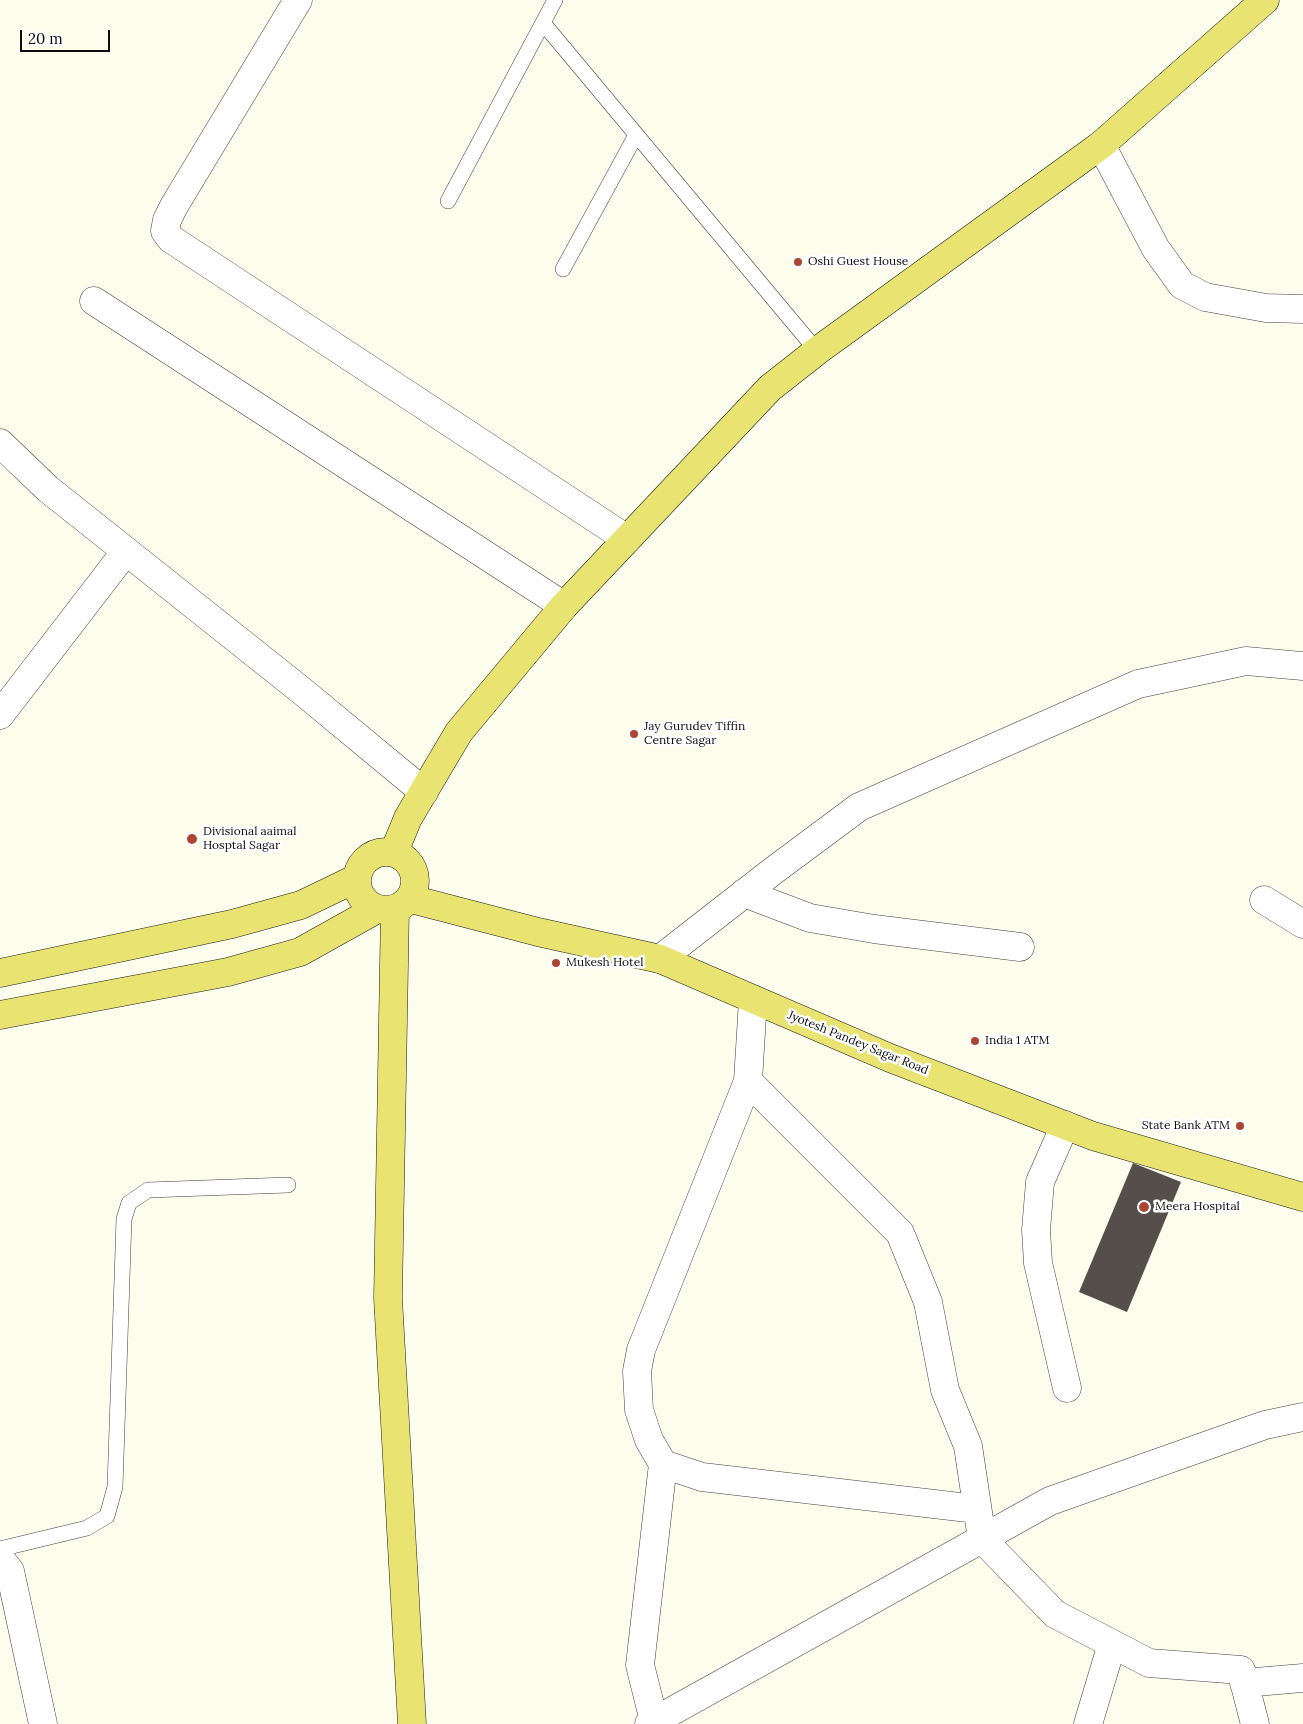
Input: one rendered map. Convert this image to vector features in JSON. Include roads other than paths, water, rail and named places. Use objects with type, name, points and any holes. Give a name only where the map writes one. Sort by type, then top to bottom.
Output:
[{"type":"main road","points":[[394,852],[408,818],[459,732],[564,606],[770,388],[817,351],[1101,146],[1265,0]]},
{"type":"main road","points":[[0,1015],[228,972],[300,952],[394,906],[415,890],[415,872],[411,864],[403,856],[394,852],[384,851],[374,854],[360,868],[357,888],[362,898],[369,905],[394,906]]},
{"type":"main road","points":[[0,973],[232,924],[300,906],[357,878]]},
{"type":"main road","points":[[394,906],[388,1298],[412,1724]]},
{"type":"main road","name":"Jyotesh Pandey Sagar Road","points":[[394,906],[538,932],[660,960],[890,1058],[1093,1136],[1303,1197]]},
{"type":"street","points":[[298,0],[174,206],[167,220],[165,231],[171,240],[627,539]]},
{"type":"street","points":[[1101,146],[1156,249],[1182,285],[1206,297],[1266,308],[1303,309]]},
{"type":"street","points":[[94,301],[564,606]]},
{"type":"street","points":[[0,444],[48,489],[302,691],[424,792]]},
{"type":"street","points":[[0,715],[126,551]]},
{"type":"street","points":[[660,960],[744,893],[859,807],[1138,684],[1246,661],[1298,662]]},
{"type":"street","points":[[744,893],[810,918],[874,929],[1020,947]]},
{"type":"street","points":[[1264,900],[1303,924]]},
{"type":"street","points":[[753,1000],[748,1082],[641,1350],[637,1371],[639,1410],[649,1440],[663,1464],[640,1664],[651,1722],[1050,1501],[1265,1425],[1303,1417]]},
{"type":"street","points":[[748,1082],[900,1233],[928,1302],[945,1390],[968,1446],[982,1539],[1055,1614],[1149,1663],[1241,1670],[1255,1724]]},
{"type":"street","points":[[1065,1125],[1040,1182],[1036,1230],[1038,1263],[1067,1388]]},
{"type":"street","points":[[663,1464],[702,1477],[977,1509]]},
{"type":"street","points":[[0,1558],[10,1571],[43,1724]]},
{"type":"street","points":[[1088,1724],[1112,1644]]},
{"type":"street","points":[[1244,1682],[1303,1678]]},
{"type":"lane","points":[[448,201],[555,0]]},
{"type":"lane","points":[[543,24],[817,351]]},
{"type":"lane","points":[[563,269],[636,135]]},
{"type":"lane","points":[[0,1549],[87,1528],[107,1516],[115,1486],[124,1219],[129,1203],[148,1190],[288,1186]]},
{"type":"place","name":"Oshi Guest House","points":[[798,262]]},
{"type":"place","name":"Jay Gurudev Tiffin Centre Sagar","points":[[634,734]]},
{"type":"place","name":"Divisional aaimal Hosptal Sagar","points":[[192,839]]},
{"type":"place","name":"Mukesh Hotel","points":[[556,963]]},
{"type":"place","name":"India 1 ATM","points":[[975,1041]]},
{"type":"place","name":"State Bank ATM","points":[[1240,1126]]},
{"type":"place","name":"Meera Hospital","points":[[1144,1207]]}]
